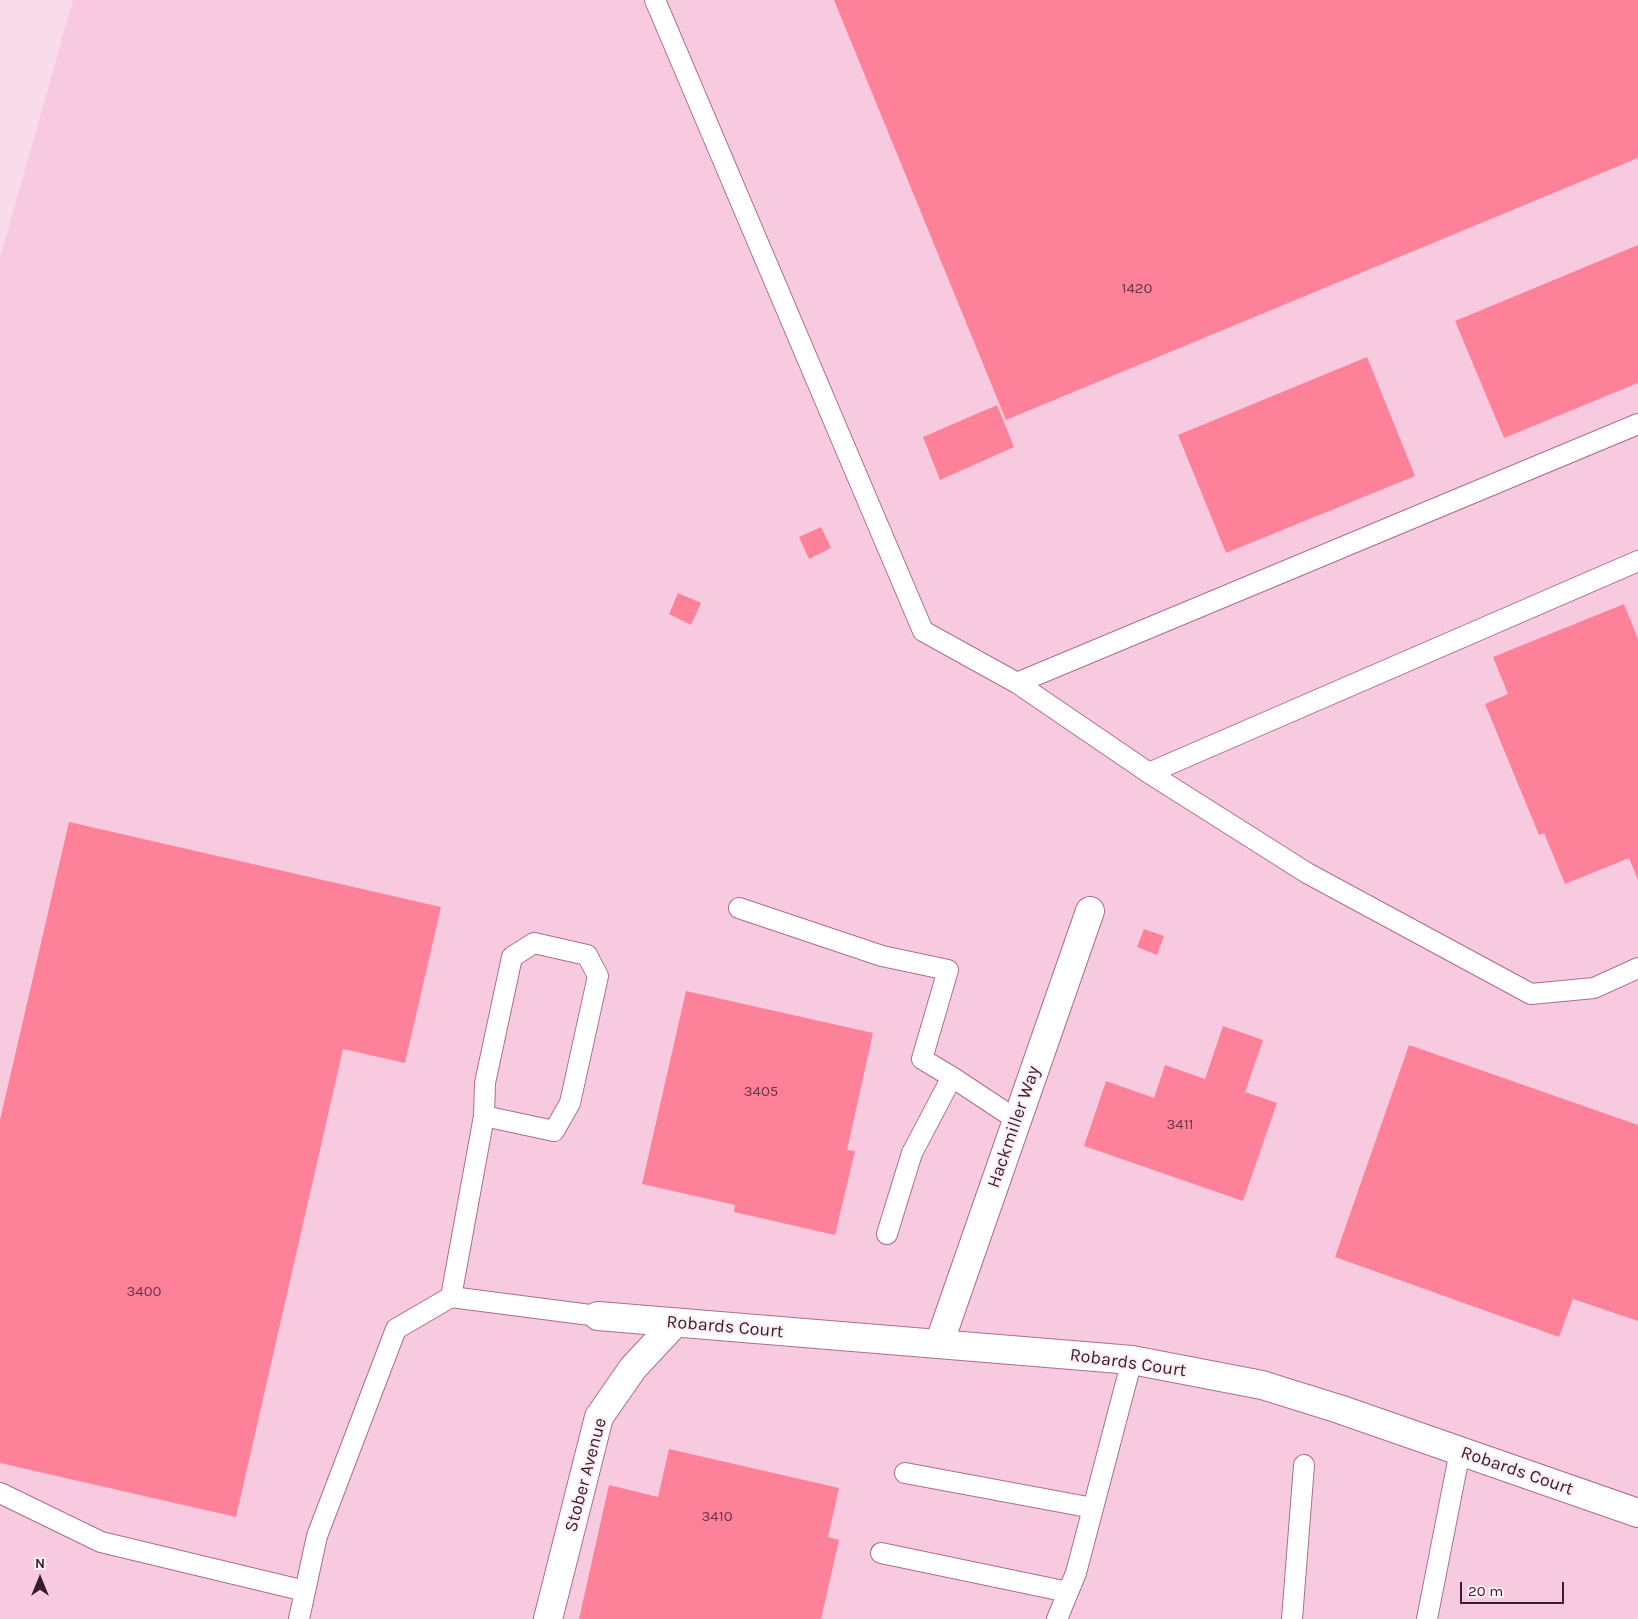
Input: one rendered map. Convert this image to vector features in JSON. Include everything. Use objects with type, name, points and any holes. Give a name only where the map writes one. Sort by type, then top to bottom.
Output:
[{"type":"street","name":"Hackmiller Way","points":[[939,1344],[1090,911]]},
{"type":"street","name":"Robards Court","points":[[598,1316],[1132,1360],[1262,1385],[1460,1451],[1638,1514]]},
{"type":"street","name":"Stober Avenue","points":[[548,1619],[599,1417],[633,1368],[675,1323]]},
{"type":"lane","points":[[654,0],[923,631],[1017,683],[1149,773],[1307,873],[1531,994],[1594,988],[1638,968]]},
{"type":"lane","points":[[1017,683],[1638,424]]},
{"type":"lane","points":[[1149,773],[1638,561]]},
{"type":"lane","points":[[739,908],[882,956],[948,970],[922,1059],[1017,1120]]},
{"type":"lane","points":[[451,1297],[484,1116],[485,1083],[512,957],[534,943],[587,955],[598,976],[570,1103],[554,1131],[484,1116]]},
{"type":"lane","points":[[886,1234],[912,1153],[952,1077]]},
{"type":"lane","points":[[299,1619],[316,1536],[396,1328],[451,1297],[598,1316]]},
{"type":"lane","points":[[1057,1619],[1076,1573],[1132,1360]]},
{"type":"lane","points":[[1427,1619],[1460,1451]]},
{"type":"lane","points":[[1292,1619],[1304,1465]]},
{"type":"lane","points":[[905,1473],[1093,1508]]},
{"type":"lane","points":[[0,1493],[101,1542],[305,1591]]},
{"type":"lane","points":[[882,1553],[1068,1592]]},
{"type":"shaded area","points":[[73,0],[1638,0],[1638,1619],[0,1619],[0,258]]},
{"type":"building","points":[[834,0],[1638,0],[1638,158],[1006,420]]},
{"type":"building","points":[[1638,245],[1638,383],[1504,438],[1455,321]]},
{"type":"building","points":[[1367,357],[1415,476],[1226,553],[1178,435]]},
{"type":"building","points":[[997,405],[1014,447],[940,480],[923,437]]},
{"type":"building","points":[[821,527],[831,548],[809,559],[799,537]]},
{"type":"building","points":[[678,593],[701,603],[691,625],[669,614]]},
{"type":"building","points":[[1624,604],[1638,639],[1638,880],[1629,858],[1565,884],[1544,833],[1539,835],[1485,704],[1508,694],[1493,657]]},
{"type":"building","points":[[69,822],[441,907],[405,1063],[343,1049],[236,1517],[0,1463],[0,1120]]},
{"type":"building","points":[[1144,929],[1164,936],[1157,955],[1137,947]]},
{"type":"building","points":[[686,991],[873,1033],[847,1150],[855,1151],[835,1235],[734,1212],[735,1205],[642,1184]]},
{"type":"building","points":[[1223,1026],[1263,1040],[1245,1092],[1277,1103],[1243,1201],[1084,1146],[1106,1081],[1154,1098],[1165,1065],[1205,1079]]},
{"type":"building","points":[[1409,1045],[1638,1125],[1638,1321],[1573,1299],[1559,1337],[1335,1257]]},
{"type":"building","points":[[669,1449],[839,1488],[828,1537],[839,1540],[821,1619],[579,1619],[609,1485],[658,1497]]}]
